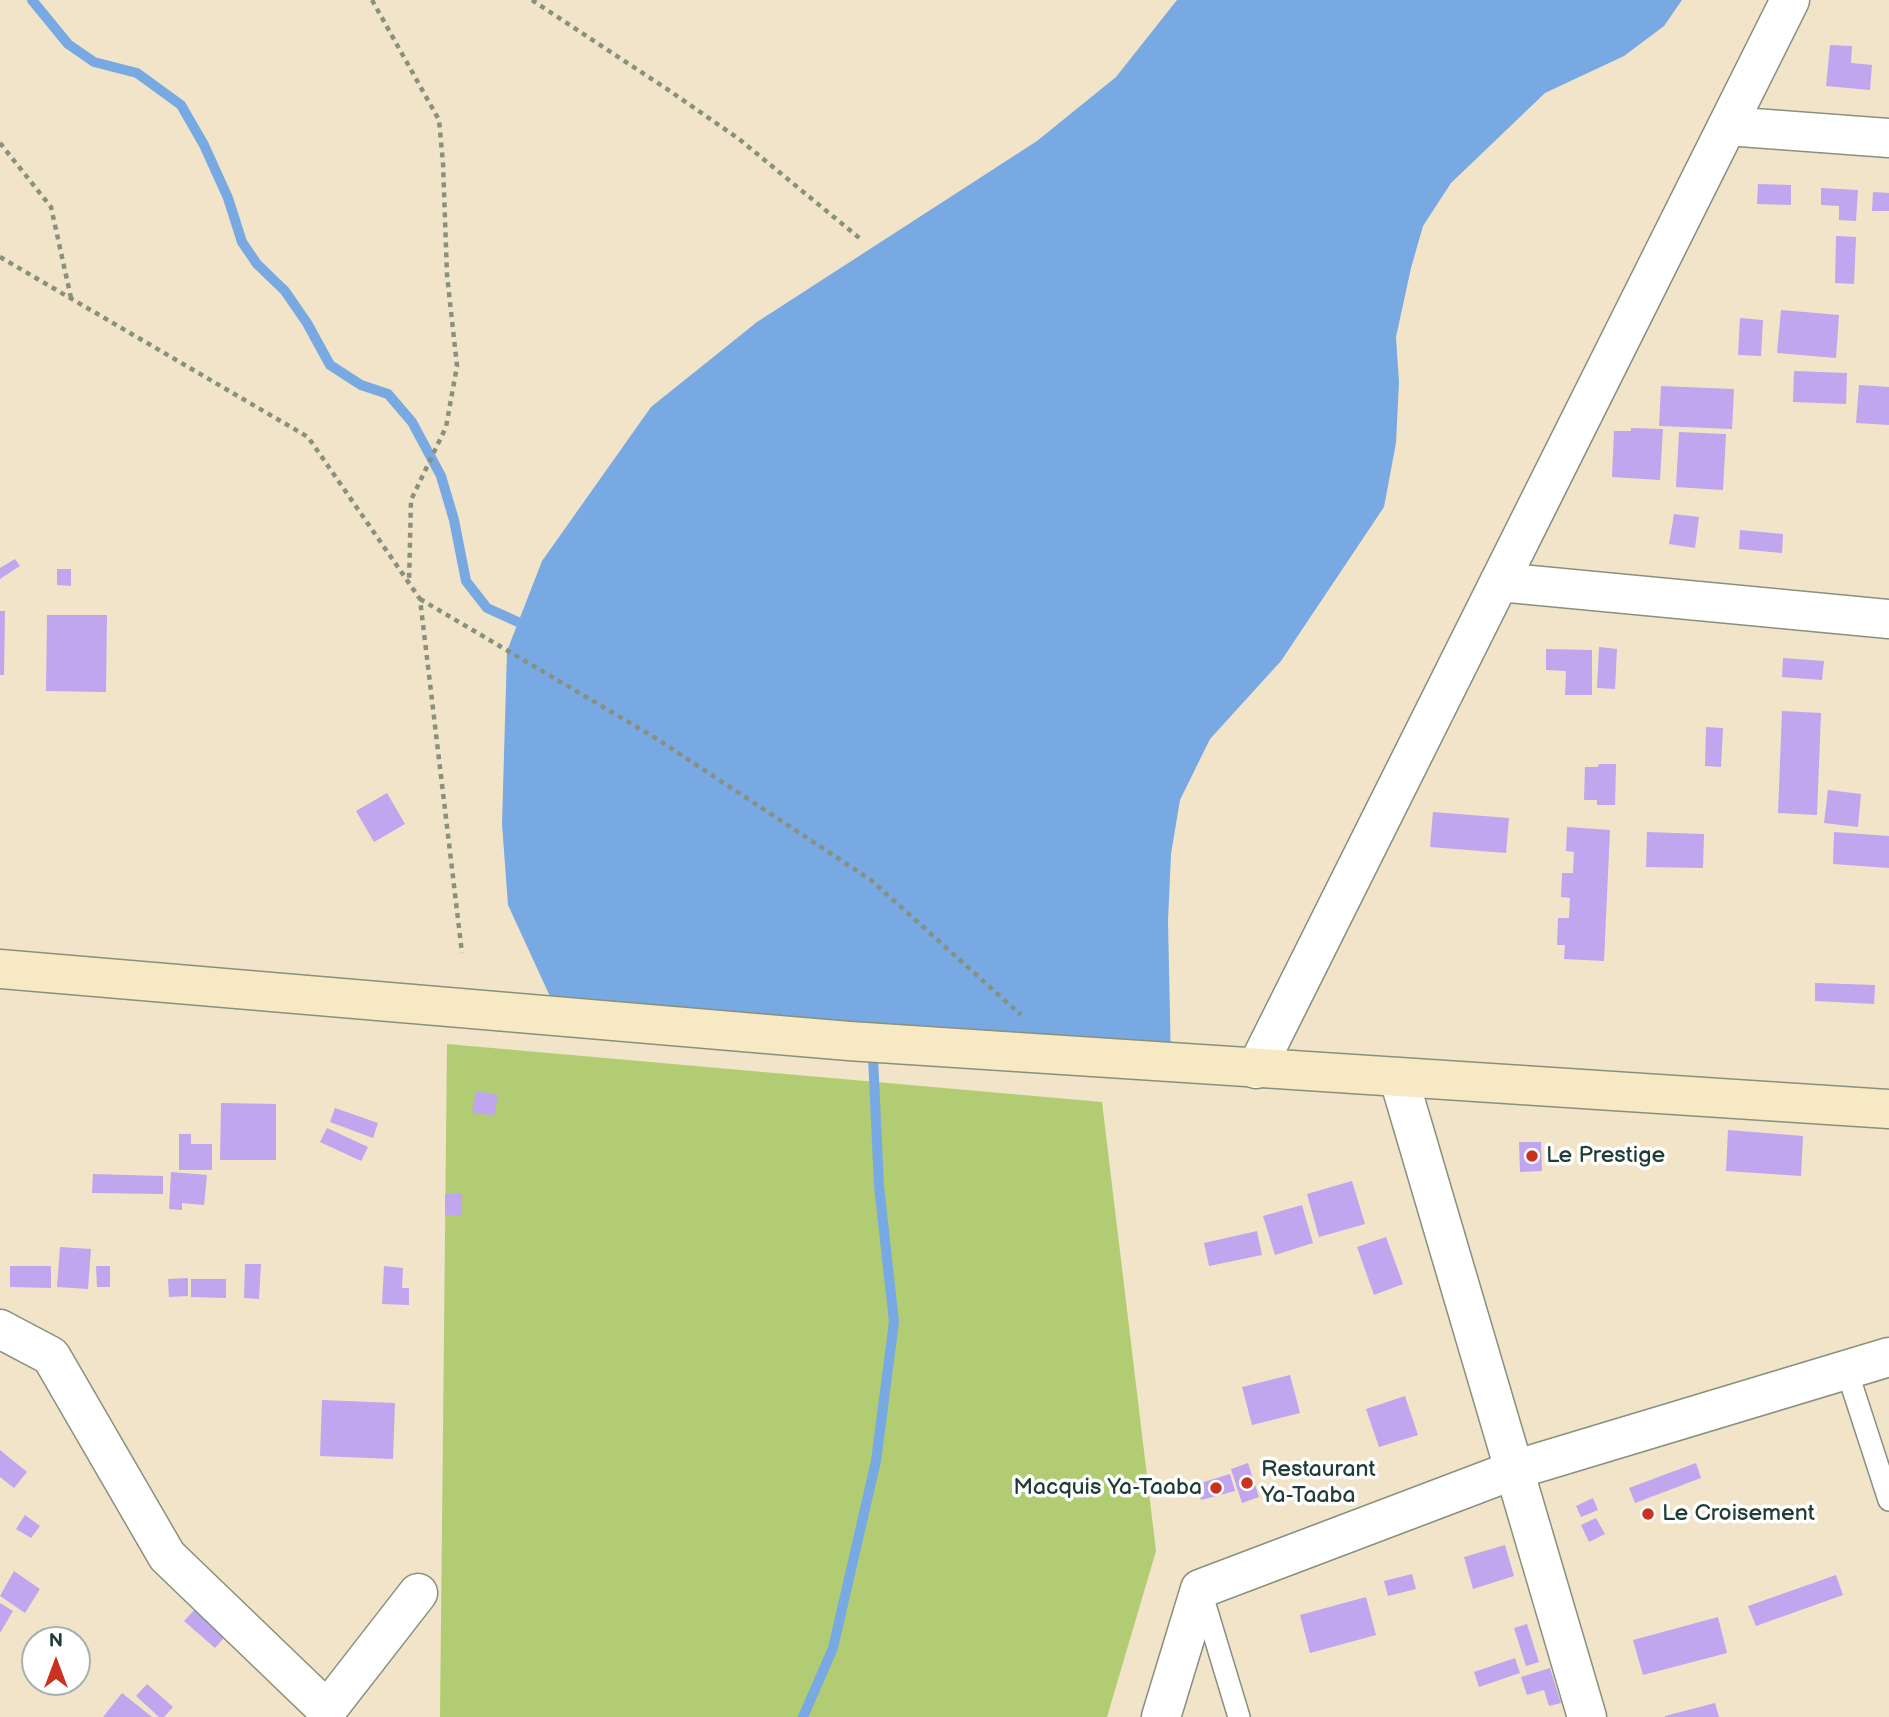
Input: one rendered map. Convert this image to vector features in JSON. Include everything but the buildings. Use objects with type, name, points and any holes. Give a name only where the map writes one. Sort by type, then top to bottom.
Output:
[{"type":"street","points":[[1256,1069],[1790,0]]},
{"type":"street","points":[[1727,126],[1889,138]]},
{"type":"street","points":[[1499,582],[1889,619]]},
{"type":"street","points":[[0,969],[849,1041],[1889,1109]]},
{"type":"street","points":[[1399,1079],[1587,1717]]},
{"type":"street","points":[[0,1329],[51,1356],[167,1556],[327,1710],[418,1593]]},
{"type":"street","points":[[1161,1717],[1200,1589],[1514,1470],[1889,1357]]},
{"type":"lane","points":[[1847,1371],[1889,1500]]},
{"type":"lane","points":[[1200,1589],[1239,1717]]},
{"type":"path","points":[[372,0],[439,120],[447,275],[457,366],[446,427],[411,500],[409,583]]},
{"type":"path","points":[[532,0],[739,139],[863,241]]},
{"type":"path","points":[[0,143],[51,207],[71,299]]},
{"type":"path","points":[[0,257],[308,437],[420,599],[654,737],[871,880],[1024,1019]]},
{"type":"path","points":[[420,599],[462,953]]},
{"type":"green space","points":[[447,1044],[1102,1102],[1156,1551],[1107,1717],[440,1717]]},
{"type":"water","points":[[1177,0],[1682,0],[1664,26],[1624,56],[1545,93],[1451,183],[1423,226],[1396,337],[1399,382],[1396,443],[1384,507],[1281,661],[1210,739],[1180,800],[1171,854],[1168,921],[1171,1064],[559,1016],[508,905],[502,824],[507,651],[542,561],[651,407],[757,322],[1037,141],[1116,77]]},
{"type":"waterway","points":[[32,0],[68,44],[94,62],[137,73],[181,105],[204,145],[228,198],[242,242],[257,264],[285,291],[307,323],[330,365],[361,385],[388,394],[412,422],[441,476],[454,520],[466,581],[487,608],[518,622]]},
{"type":"waterway","points":[[803,1717],[833,1648],[876,1461],[894,1322],[879,1186],[873,1057]]},
{"type":"place","name":"Le Prestige","points":[[1532,1156]]},
{"type":"place","name":"Restaurant Ya-Taaba","points":[[1247,1483]]},
{"type":"place","name":"Macquis Ya-Taaba","points":[[1216,1488]]},
{"type":"place","name":"Le Croisement","points":[[1648,1514]]}]
